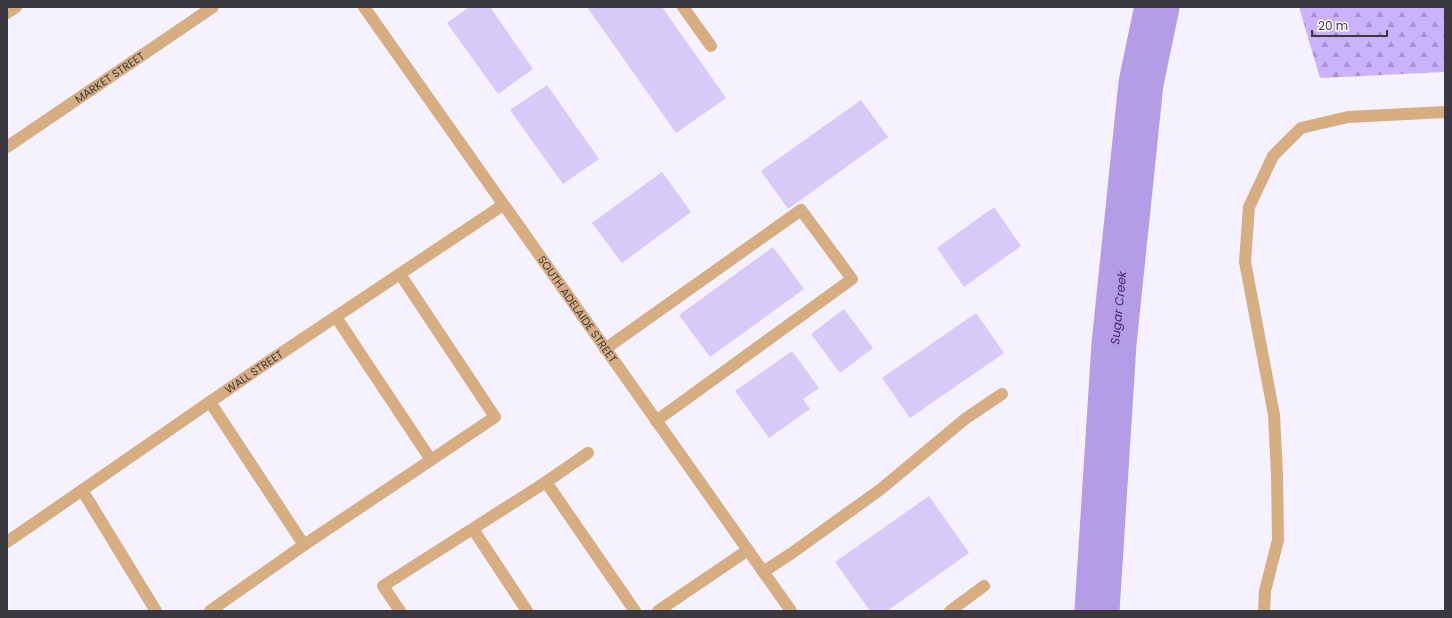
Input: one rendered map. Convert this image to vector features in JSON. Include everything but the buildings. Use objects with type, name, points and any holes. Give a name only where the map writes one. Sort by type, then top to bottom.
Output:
[{"type":"street","points":[[7,13],[16,7]]},
{"type":"street","name":"MARKET STREET","points":[[7,147],[212,7]]},
{"type":"street","name":"SOUTH ADELAIDE STREET","points":[[364,7],[791,611]]},
{"type":"street","points":[[683,7],[711,46]]},
{"type":"street","points":[[1264,611],[1265,591],[1278,540],[1277,475],[1274,415],[1245,262],[1249,207],[1273,156],[1301,128],[1348,117],[1445,112]]},
{"type":"street","name":"WALL STREET","points":[[7,542],[210,402],[503,205]]},
{"type":"street","points":[[605,349],[801,210],[852,279],[656,421]]},
{"type":"street","points":[[210,611],[304,545],[495,417],[400,274]]},
{"type":"street","points":[[336,317],[431,460]]},
{"type":"street","points":[[763,572],[881,489],[965,419],[1002,394]]},
{"type":"street","points":[[210,402],[304,545]]},
{"type":"street","points":[[400,611],[383,586],[546,482],[588,453]]},
{"type":"street","points":[[546,482],[635,611]]},
{"type":"street","points":[[82,490],[156,611]]},
{"type":"street","points":[[473,529],[527,611]]},
{"type":"street","points":[[658,611],[748,550]]},
{"type":"street","points":[[950,611],[984,586]]},
{"type":"green space","points":[[1299,7],[1445,7],[1445,72],[1320,78]]},
{"type":"waterway","name":"Sugar Creek","points":[[1097,611],[1114,344],[1141,83],[1157,7]]}]
